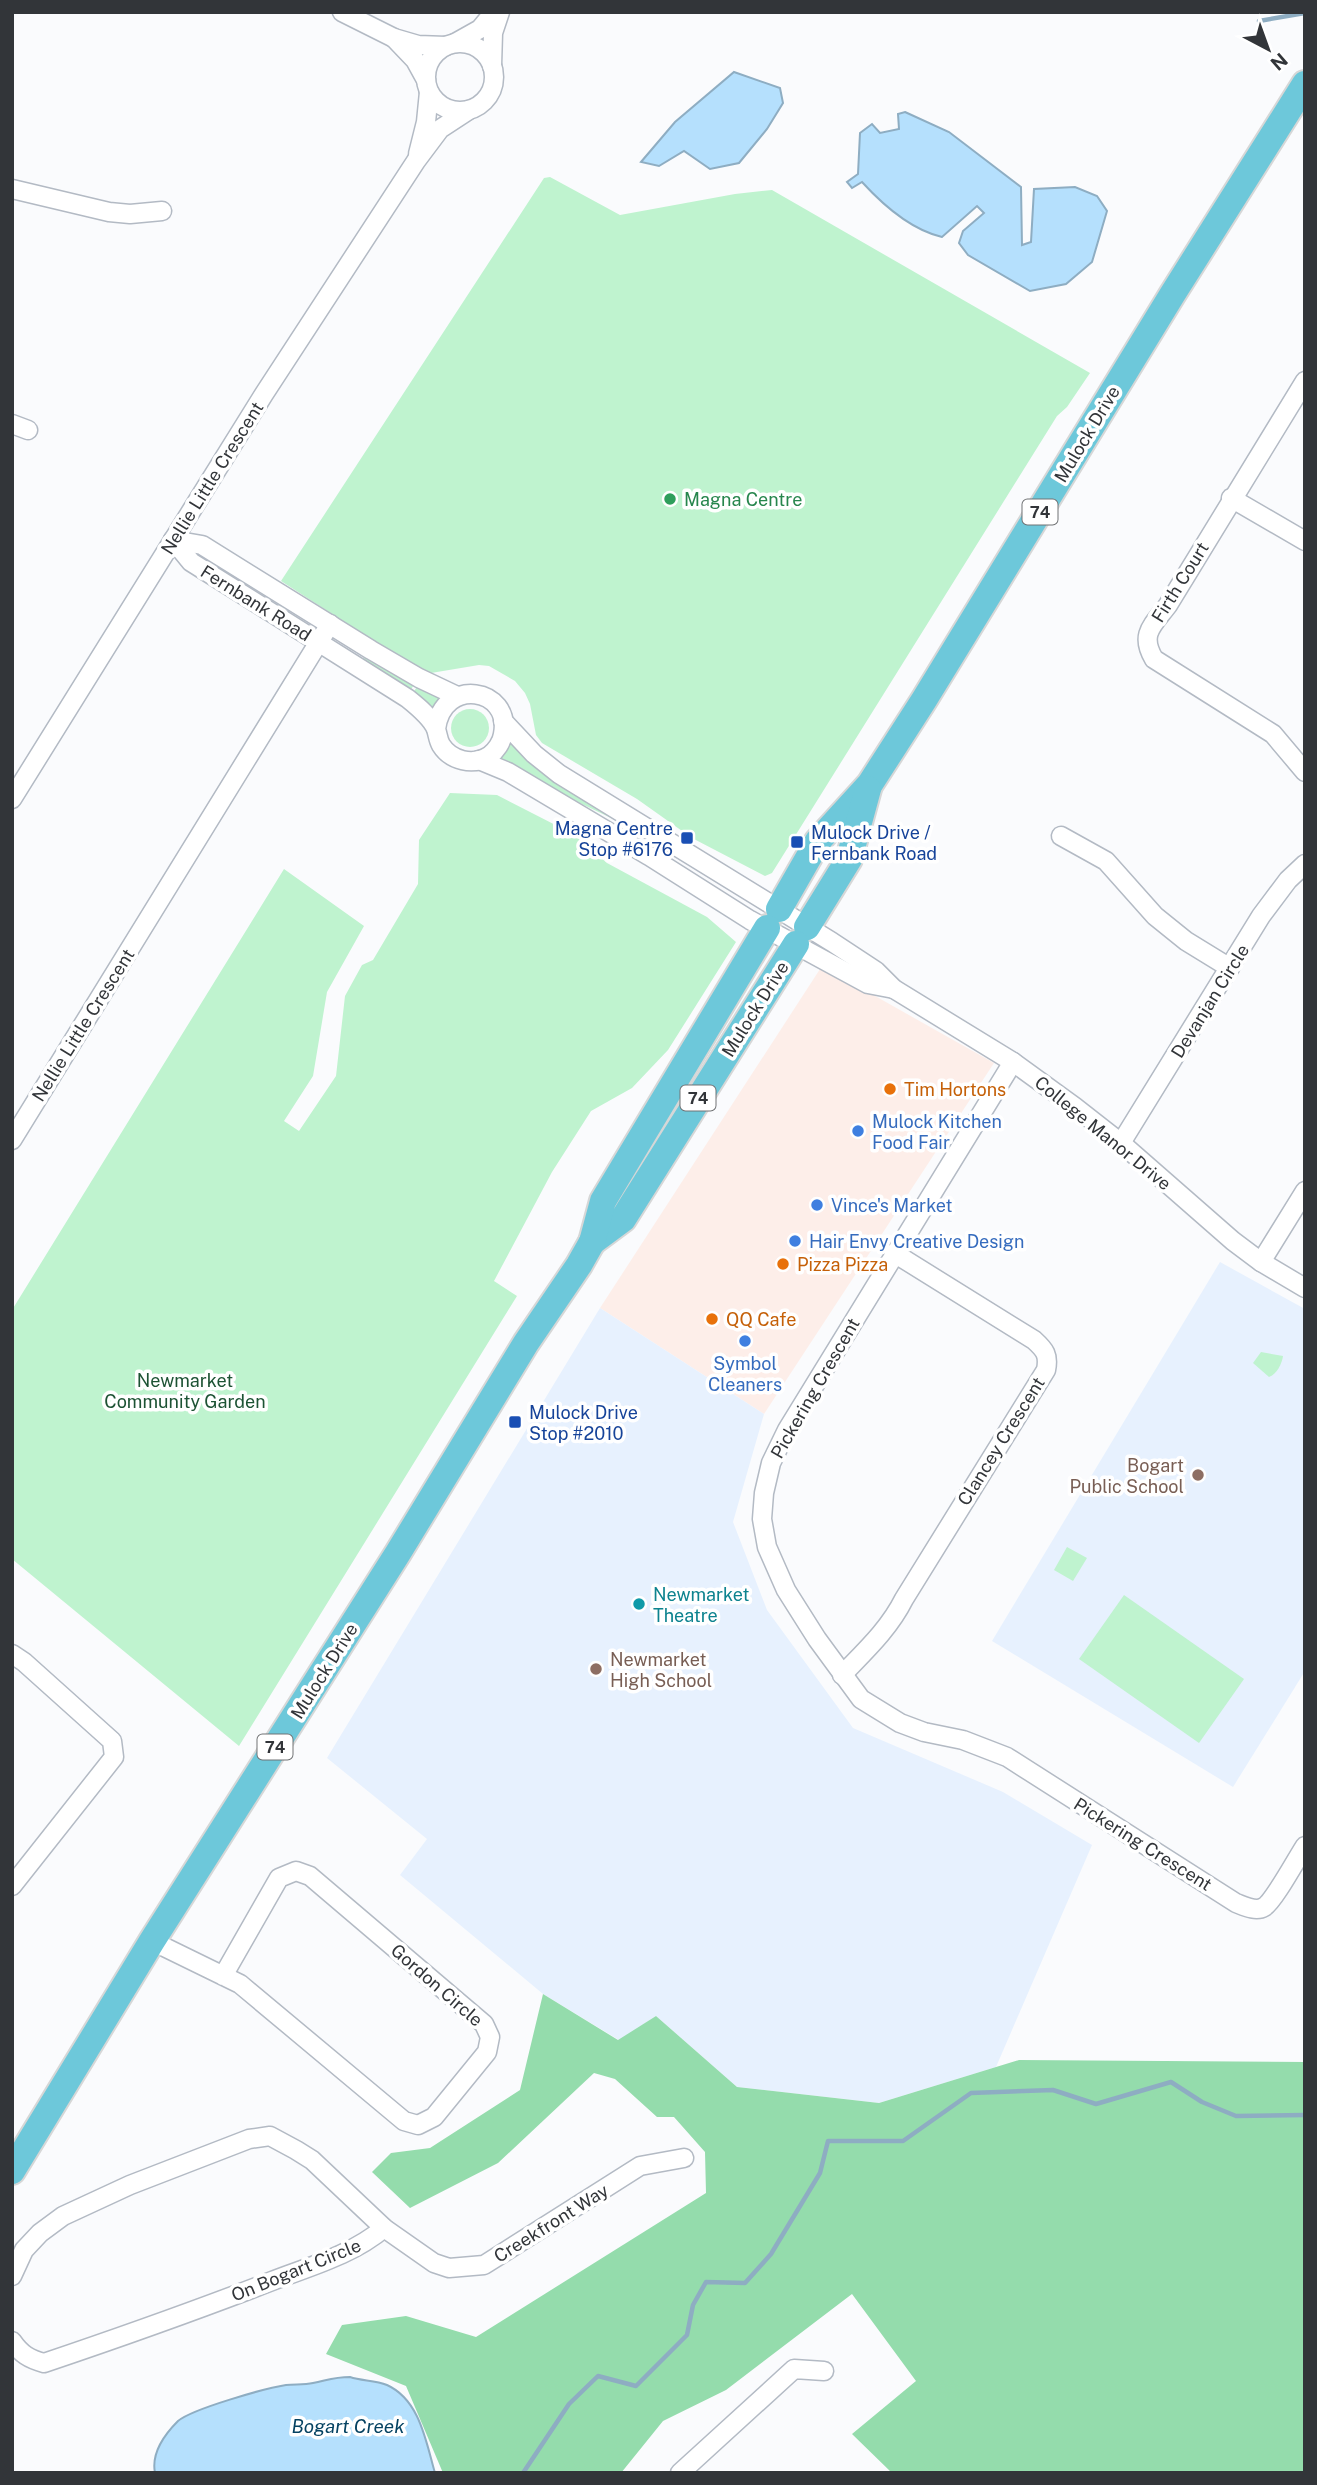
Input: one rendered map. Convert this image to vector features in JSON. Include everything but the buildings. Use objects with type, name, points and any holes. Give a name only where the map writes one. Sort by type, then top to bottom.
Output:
[{"type":"main road","name":"Mulock Drive","points":[[12,2171],[152,1941],[370,1598],[520,1352],[579,1265],[592,1242],[603,1201],[818,841],[870,784],[967,632],[1172,295],[1305,84]]},
{"type":"main road","name":"Mulock Drive","points":[[592,1242],[623,1219],[849,859],[870,784]]},
{"type":"street","points":[[342,12],[394,38],[418,45],[467,44],[478,48],[492,66]]},
{"type":"street","points":[[427,86],[429,61],[436,53],[480,29],[495,12]]},
{"type":"street","points":[[394,38],[415,60],[437,103],[448,109],[469,110],[489,95],[494,78],[493,33],[500,12]]},
{"type":"street","name":"Nellie Little Crescent","points":[[416,161],[426,122],[427,86]]},
{"type":"street","name":"Nellie Little Crescent","points":[[12,799],[264,394],[416,161],[440,129],[469,110]]},
{"type":"street","points":[[12,189],[109,212],[130,214],[162,211]]},
{"type":"street","name":"Firth Court","points":[[1305,381],[1168,605],[1146,636],[1147,647],[1154,659],[1273,734],[1305,772]]},
{"type":"street","points":[[1231,498],[1305,541]]},
{"type":"street","name":"Fernbank Road","points":[[173,540],[202,545],[419,678],[457,696]]},
{"type":"street","name":"Fernbank Road","points":[[173,540],[191,562],[407,698],[419,707],[436,729]]},
{"type":"street","name":"Nellie Little Crescent","points":[[12,1140],[330,624]]},
{"type":"street","points":[[773,918],[559,774],[534,754],[503,721],[498,707],[484,696],[457,696],[441,709],[436,729],[438,739],[448,753],[464,761],[479,760],[508,772],[801,935]]},
{"type":"street","points":[[479,760],[496,749],[501,741],[503,721]]},
{"type":"street","points":[[1061,836],[1105,861],[1155,916],[1186,941],[1230,968]]},
{"type":"street","name":"Devanjan Circle","points":[[1121,1143],[1261,916],[1288,880],[1305,864]]},
{"type":"street","name":"College Manor Drive","points":[[801,935],[868,985],[894,989],[1013,1062],[1121,1143],[1233,1241],[1261,1262],[1305,1288]]},
{"type":"street","name":"Pickering Crescent","points":[[1013,1062],[787,1430],[771,1463],[764,1493],[762,1519],[767,1547],[786,1590],[842,1675],[861,1699],[881,1712],[924,1732],[963,1740],[1007,1757],[1237,1903],[1255,1909],[1264,1907],[1274,1896],[1305,1846]]},
{"type":"street","points":[[1261,1262],[1305,1191]]},
{"type":"street","name":"Clancey Crescent","points":[[842,1675],[895,1617],[1046,1370],[1048,1357],[1034,1340],[894,1253]]},
{"type":"street","points":[[12,1654],[112,1741],[114,1757],[12,1886]]},
{"type":"street","name":"Gordon Circle","points":[[152,1941],[223,1976],[240,1984],[404,2121],[418,2125],[434,2117],[488,2052],[490,2037],[484,2024],[310,1876],[296,1871],[279,1878],[223,1976]]},
{"type":"street","name":"On Bogart Circle","points":[[12,2276],[18,2246],[63,2216],[130,2185],[249,2139],[270,2136],[312,2160],[384,2228],[366,2243],[344,2253],[244,2292],[44,2363],[20,2353],[12,2341]]},
{"type":"street","name":"Creekfront Way","points":[[384,2228],[434,2263],[449,2268],[484,2265],[640,2166],[684,2158]]},
{"type":"street","points":[[680,2473],[794,2369],[824,2371]]},
{"type":"shaded area","points":[[822,966],[994,1063],[764,1414],[600,1308]]},
{"type":"shaded area","name":"Bogart Public School","points":[[1220,1262],[1305,1309],[1305,1671],[1233,1787],[992,1641]]},
{"type":"shaded area","name":"Newmarket High School","points":[[600,1308],[764,1414],[733,1522],[767,1610],[853,1728],[1003,1792],[1092,1845],[996,2067],[879,2103],[737,2087],[656,2016],[619,2040],[543,1994],[400,1875],[427,1839],[327,1758]]},
{"type":"green space","name":"Magna Centre","points":[[550,177],[620,215],[772,190],[1090,373],[1067,407],[1057,416],[772,873],[765,876],[692,838],[637,799],[542,743],[536,735],[530,704],[515,681],[489,666],[479,665],[425,674],[281,581],[544,178]]},
{"type":"green space","points":[[361,659],[386,666],[415,683],[410,691]]},
{"type":"green space","points":[[418,685],[441,697],[431,712],[413,693]]},
{"type":"green space","points":[[470,709],[483,715],[489,728],[483,741],[470,747],[457,741],[451,728],[457,715]]},
{"type":"green space","points":[[509,740],[630,827],[498,761]]},
{"type":"green space","name":"Newmarket Community Garden","points":[[450,793],[497,795],[575,835],[607,863],[707,917],[736,942],[668,1050],[632,1088],[591,1111],[552,1172],[494,1281],[517,1296],[239,1746],[12,1559],[12,1310],[284,869],[364,926],[327,992],[313,1076],[284,1121],[299,1131],[336,1076],[345,996],[362,965],[373,960],[418,884],[419,840]]},
{"type":"green space","points":[[1261,1352],[1283,1356],[1278,1369],[1269,1377],[1253,1363]]},
{"type":"green space","points":[[1067,1547],[1087,1558],[1073,1581],[1054,1570]]},
{"type":"green space","points":[[1124,1595],[1244,1679],[1199,1743],[1079,1659]]},
{"type":"green space","points":[[543,1994],[618,2040],[656,2016],[737,2087],[879,2103],[1019,2060],[1305,2062],[1305,2473],[892,2473],[852,2434],[916,2381],[852,2294],[726,2390],[663,2421],[621,2473],[443,2473],[406,2386],[326,2354],[342,2325],[406,2316],[476,2337],[706,2193],[705,2152],[674,2117],[657,2117],[615,2079],[594,2073],[498,2163],[410,2208],[372,2172],[391,2153],[430,2148],[520,2090]]},
{"type":"water","points":[[734,72],[780,88],[783,103],[767,129],[739,163],[710,169],[684,151],[659,166],[641,162],[675,122]]},
{"type":"water","points":[[905,112],[949,132],[1021,187],[1022,245],[1031,242],[1034,189],[1075,187],[1097,196],[1107,211],[1092,262],[1066,284],[1030,291],[968,255],[959,243],[963,231],[984,213],[977,206],[942,237],[920,229],[899,216],[862,182],[852,188],[847,182],[858,174],[860,133],[872,124],[880,133],[899,129],[898,114]]},
{"type":"water","name":"Bogart Creek","points":[[350,2377],[387,2385],[407,2401],[425,2435],[435,2473],[155,2473],[155,2458],[160,2445],[173,2426],[186,2416],[276,2387]]},
{"type":"waterway","points":[[1259,21],[1305,13]]},
{"type":"waterway","name":"Bogart Creek","points":[[523,2473],[569,2404],[598,2376],[636,2386],[687,2335],[693,2305],[706,2282],[745,2283],[771,2254],[820,2173],[828,2141],[903,2141],[971,2093],[1053,2090],[1096,2104],[1171,2082],[1202,2102],[1236,2116],[1305,2115]]},
{"type":"place","name":"Magna Centre","points":[[670,499]]},
{"type":"place","name":"Magna Centre Stop #6176","points":[[687,838]]},
{"type":"place","name":"Mulock Drive / Fernbank Road","points":[[797,842]]},
{"type":"place","name":"Tim Hortons","points":[[890,1089]]},
{"type":"place","name":"Mulock Kitchen Food Fair","points":[[858,1131]]},
{"type":"place","name":"Vince's Market","points":[[817,1205]]},
{"type":"place","name":"Hair Envy Creative Design","points":[[795,1241]]},
{"type":"place","name":"Pizza Pizza","points":[[783,1264]]},
{"type":"place","name":"QQ Cafe","points":[[712,1319]]},
{"type":"place","name":"Symbol Cleaners","points":[[745,1341]]},
{"type":"place","name":"Mulock Drive Stop #2010","points":[[515,1422]]},
{"type":"place","name":"Bogart Public School","points":[[1198,1475]]},
{"type":"place","name":"Newmarket Theatre","points":[[639,1604]]},
{"type":"place","name":"Newmarket High School","points":[[596,1669]]}]
